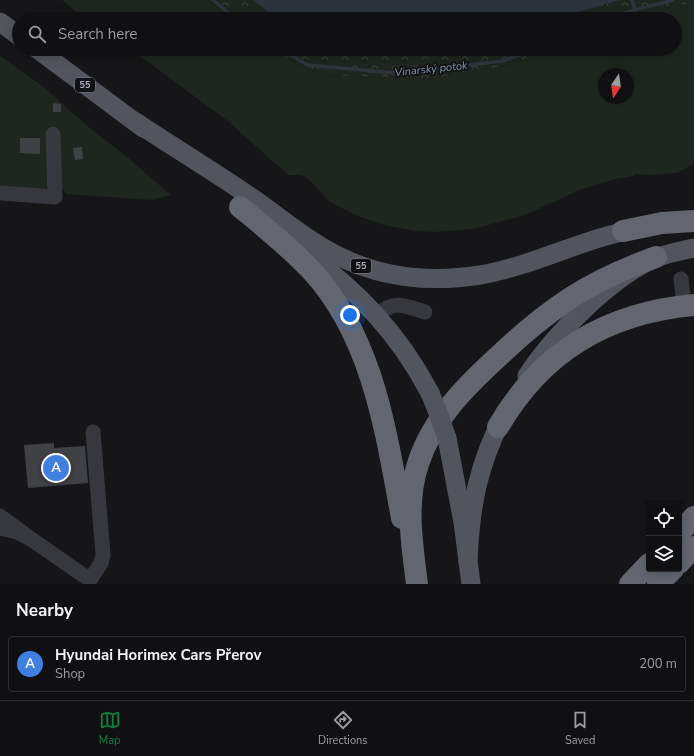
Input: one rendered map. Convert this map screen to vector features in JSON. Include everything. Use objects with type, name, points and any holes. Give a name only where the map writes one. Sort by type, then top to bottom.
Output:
[{"type":"highway","points":[[240,207],[279,239],[311,270],[334,300],[358,342],[383,418],[417,584]]},
{"type":"highway","points":[[623,231],[662,223],[694,221]]},
{"type":"highway","points":[[417,584],[411,528],[413,488],[417,464],[423,449],[439,420],[488,366],[553,310],[602,280],[656,257]]},
{"type":"highway","points":[[498,427],[513,403],[538,373],[573,345],[590,335],[625,319],[655,310],[689,305]]},
{"type":"highway","points":[[682,530],[694,517]]},
{"type":"highway","points":[[682,560],[694,547]]},
{"type":"highway","points":[[630,584],[646,567]]},
{"type":"highway","points":[[658,584],[670,572]]},
{"type":"main road","points":[[0,22],[12,31]]},
{"type":"main road","name":"55","points":[[46,56],[134,121],[240,207],[331,272],[363,300],[377,315],[408,355],[430,393],[440,415],[447,438],[458,494],[471,584]]},
{"type":"main road","name":"55","points":[[134,121],[249,196],[319,246],[358,265],[392,275],[434,279],[482,274],[513,267],[623,231],[654,228],[694,230]]},
{"type":"main road","name":"55","points":[[468,563],[471,520],[475,492],[486,455],[498,427],[530,372],[562,332],[621,278],[656,257],[694,248]]},
{"type":"lane","points":[[0,193],[55,197],[53,134]]},
{"type":"lane","points":[[681,279],[689,305]]},
{"type":"lane","points":[[377,315],[384,308],[394,304],[425,312]]},
{"type":"lane","points":[[0,516],[31,540],[90,580],[101,564],[103,555],[93,432]]},
{"type":"lane","points":[[0,528],[17,532],[31,540]]},
{"type":"green space","points":[[62,0],[207,0],[223,12],[77,12]]},
{"type":"green space","points":[[207,0],[253,0],[268,12],[223,12]]},
{"type":"green space","points":[[620,0],[694,0],[694,2],[653,12],[579,12]]},
{"type":"green space","points":[[694,2],[694,164],[677,173],[651,175],[634,174],[634,176],[615,179],[582,189],[525,215],[477,228],[434,232],[415,231],[384,225],[355,215],[330,202],[307,178],[301,175],[288,175],[229,122],[139,56],[282,56],[321,75],[431,79],[512,65],[529,56],[682,56],[682,12],[653,12]]},
{"type":"green space","points":[[0,56],[45,88],[85,124],[171,195],[152,200],[66,194],[62,188],[48,187],[39,192],[0,189]]},
{"type":"green space","points":[[282,56],[529,56],[512,65],[431,79],[321,75]]},
{"type":"shaded area","points":[[253,0],[620,0],[579,12],[268,12]]},
{"type":"building","points":[[53,103],[61,104],[61,112],[53,112]]},
{"type":"building","points":[[20,138],[40,138],[40,154],[20,153]]},
{"type":"building","points":[[82,147],[83,159],[75,160],[73,148]]},
{"type":"building","points":[[54,443],[54,448],[85,446],[88,483],[28,488],[24,445]]},
{"type":"waterway","name":"Vinarský potok","points":[[213,0],[228,12]]},
{"type":"waterway","name":"Vinarský potok","points":[[628,12],[635,10],[632,0]]},
{"type":"waterway","points":[[635,10],[673,0]]},
{"type":"waterway","name":"Vinarský potok","points":[[292,56],[308,65],[394,73],[503,61],[517,56]]},
{"type":"place","name":"Hyundai Horimex Cars Přerov","points":[[56,468]]}]
